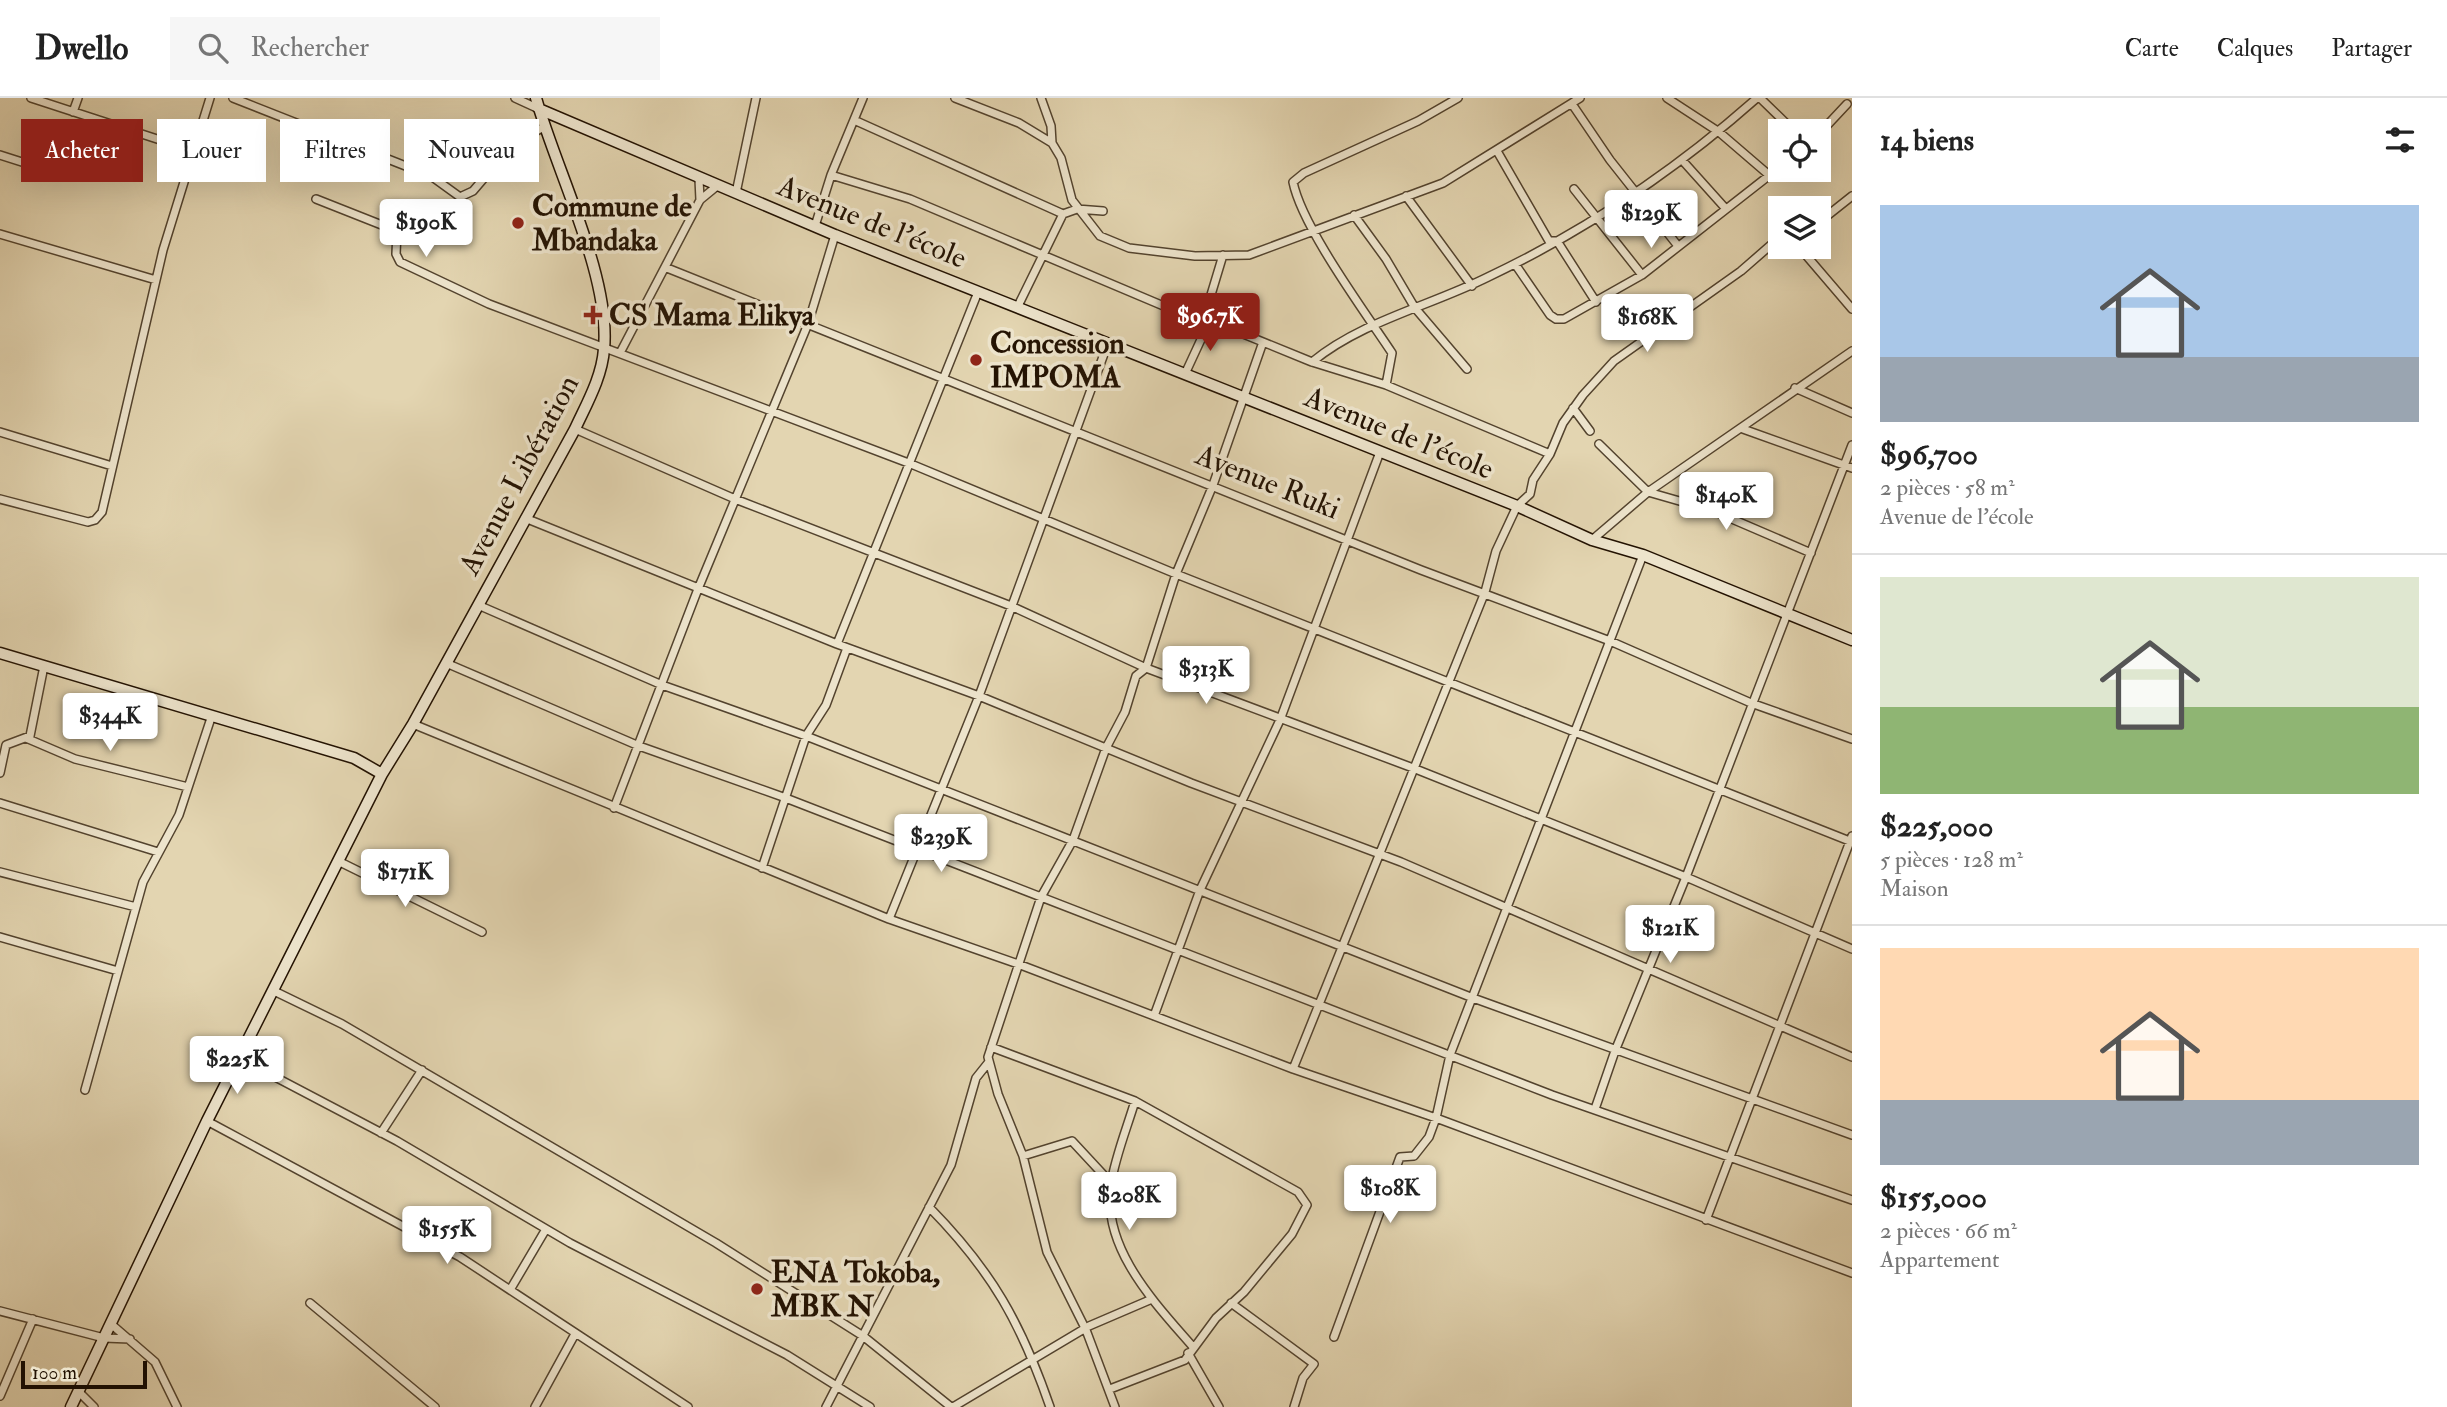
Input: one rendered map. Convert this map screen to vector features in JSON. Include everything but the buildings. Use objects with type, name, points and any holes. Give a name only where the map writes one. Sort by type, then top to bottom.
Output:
[{"type":"street","points":[[31,98],[157,139]]},
{"type":"street","points":[[73,112],[78,98]]},
{"type":"street","points":[[204,119],[210,98]]},
{"type":"street","points":[[233,98],[431,176],[460,197],[473,191],[514,143],[544,127]]},
{"type":"street","name":"Avenue Libération","points":[[71,1407],[207,1121],[340,862],[382,774],[413,724],[575,429],[595,385],[605,347],[601,307],[582,230],[536,98]]},
{"type":"street","points":[[736,193],[756,98]]},
{"type":"street","points":[[815,226],[831,175],[863,98]]},
{"type":"street","points":[[955,98],[1028,127],[1052,143],[1061,158],[1069,191],[1077,209],[1092,229],[1110,243],[1195,256],[1249,255],[1313,229],[1443,183],[1580,98]]},
{"type":"street","points":[[1041,98],[1051,126],[1052,143]]},
{"type":"street","points":[[1386,385],[1392,352],[1313,229],[1296,195],[1293,182],[1298,177],[1418,121],[1458,98]]},
{"type":"street","points":[[1667,98],[1719,132],[1768,174]]},
{"type":"street","points":[[1312,362],[1335,344],[1472,286],[1557,242],[1682,160],[1758,98],[1781,119]]},
{"type":"street","points":[[518,99],[539,109]]},
{"type":"street","points":[[1572,104],[1678,246]]},
{"type":"street","points":[[1831,121],[1847,104]]},
{"type":"street","name":"Avenue de l'école","points":[[539,109],[835,235],[1517,506],[1592,540],[1643,555],[1852,640]]},
{"type":"street","points":[[854,120],[1063,214],[1077,209],[1103,211]]},
{"type":"street","points":[[1497,151],[1549,242],[1557,242]]},
{"type":"street","points":[[0,155],[21,162]]},
{"type":"street","points":[[1682,160],[1726,209]]},
{"type":"street","points":[[831,175],[911,199],[1042,257],[1192,318],[1207,319],[1312,362],[1386,385],[1550,454]]},
{"type":"street","points":[[1515,264],[1550,316],[1556,319],[1564,318],[1642,275],[1768,176]]},
{"type":"street","points":[[699,179],[700,200]]},
{"type":"street","points":[[0,499],[88,522],[95,520],[102,512],[156,280],[185,182]]},
{"type":"street","points":[[620,353],[667,268],[700,200],[717,186]]},
{"type":"street","points":[[1574,190],[1642,275]]},
{"type":"street","points":[[1406,196],[1472,286]]},
{"type":"street","points":[[1831,213],[1852,196]]},
{"type":"street","points":[[316,199],[397,231],[396,254],[400,262],[489,304],[773,414],[911,464],[1313,629],[1851,840],[1817,935],[1728,1156],[1706,1220]]},
{"type":"street","points":[[1018,306],[1063,214]]},
{"type":"street","points":[[1353,215],[1386,259],[1415,309],[1466,369]]},
{"type":"street","points":[[0,234],[156,280]]},
{"type":"street","points":[[614,808],[698,589],[773,414],[808,324],[835,235]]},
{"type":"street","points":[[1557,242],[1596,302]]},
{"type":"street","points":[[1293,1069],[1340,945],[1485,592],[1496,551],[1517,506],[1530,494],[1532,480],[1550,454],[1573,408],[1615,361],[1741,271],[1768,247]]},
{"type":"street","points":[[1185,374],[1207,319],[1223,256]]},
{"type":"street","points":[[1808,259],[1852,309]]},
{"type":"street","name":"Avenue Ruki","points":[[667,268],[1610,641],[1751,703],[1852,739]]},
{"type":"street","points":[[837,644],[978,292]]},
{"type":"street","points":[[826,1407],[957,1150],[976,1078],[988,1063],[1041,897],[1073,840],[1106,748],[1125,712],[1136,676],[1146,668],[1176,574],[1213,485],[1242,397],[1264,342]]},
{"type":"street","points":[[889,919],[943,791],[1108,344]]},
{"type":"street","points":[[1592,540],[1648,492],[1743,429],[1795,388],[1852,351]]},
{"type":"street","points":[[1795,388],[1852,413]]},
{"type":"street","points":[[1573,408],[1590,431]]},
{"type":"street","points":[[575,429],[735,499],[1012,607],[1146,668],[1413,768],[1686,877],[1852,949]]},
{"type":"street","points":[[1743,429],[1849,466]]},
{"type":"street","points":[[0,432],[112,466]]},
{"type":"street","points":[[1599,444],[1648,492],[1711,510],[1811,553]]},
{"type":"street","points":[[1595,1109],[1615,1051],[1686,877],[1751,703],[1849,466],[1852,445]]},
{"type":"street","points":[[1154,1016],[1200,890],[1243,804],[1280,720],[1380,452]]},
{"type":"street","points":[[525,518],[847,648],[979,696],[1243,804],[1378,854],[1852,1057]]},
{"type":"street","points":[[1334,1337],[1400,1157],[1414,1156],[1429,1137],[1450,1055],[1578,731],[1643,555]]},
{"type":"street","points":[[478,605],[662,685],[806,736],[1473,998],[1852,1135]]},
{"type":"street","points":[[762,868],[783,797],[806,736],[825,705],[847,648]]},
{"type":"street","points":[[0,653],[211,718],[354,758],[382,774]]},
{"type":"street","points":[[446,663],[639,746],[783,797],[1450,1055],[1852,1200]]},
{"type":"street","points":[[26,738],[31,730],[44,666]]},
{"type":"street","points":[[85,1090],[143,882],[179,815],[211,718]]},
{"type":"street","points":[[413,724],[889,919],[1018,964],[1293,1069],[1436,1118],[1852,1273]]},
{"type":"street","points":[[0,739],[9,742],[26,738],[75,759],[188,786]]},
{"type":"street","points":[[0,773],[9,742]]},
{"type":"street","points":[[0,803],[158,852]]},
{"type":"street","points":[[340,862],[482,932]]},
{"type":"street","points":[[0,872],[136,907]]},
{"type":"street","points":[[0,937],[118,971]]},
{"type":"street","points":[[274,991],[341,1024],[716,1242],[863,1336],[952,1407],[1086,1330],[1152,1298]]},
{"type":"street","points":[[991,1047],[1135,1101],[1303,1196],[1307,1205],[1292,1234],[1185,1360],[1110,1389]]},
{"type":"street","points":[[239,1058],[381,1133],[546,1228],[837,1385],[870,1407]]},
{"type":"street","points":[[988,1063],[1023,1156],[1047,1252],[1086,1330],[1115,1407]]},
{"type":"street","points":[[381,1133],[422,1070]]},
{"type":"street","points":[[1135,1101],[1111,1183],[1111,1209],[1116,1238],[1152,1298],[1191,1350],[1219,1407]]},
{"type":"street","points":[[207,1121],[403,1225],[510,1290],[688,1407]]},
{"type":"street","points":[[1023,1156],[1072,1142],[1111,1183]]},
{"type":"street","points":[[929,1207],[964,1243],[997,1288],[1018,1324],[1050,1407]]},
{"type":"street","points":[[510,1290],[546,1228]]},
{"type":"street","points":[[310,1303],[435,1407]]},
{"type":"street","points":[[1231,1303],[1314,1364],[1303,1378],[1294,1407]]},
{"type":"street","points":[[0,1311],[104,1338],[130,1339]]},
{"type":"street","points":[[0,1396],[33,1319]]},
{"type":"street","points":[[111,1324],[155,1362],[177,1407]]},
{"type":"street","points":[[535,1407],[575,1334]]},
{"type":"street","points":[[78,1391],[94,1407]]},
{"type":"place","name":"Commune de Mbandaka","points":[[518,223]]},
{"type":"place","name":"CS Mama Elikya","points":[[593,315]]},
{"type":"place","name":"Concession IMPOMA","points":[[976,360]]},
{"type":"place","name":"ENA Tokoba, MBK N","points":[[757,1289]]}]
